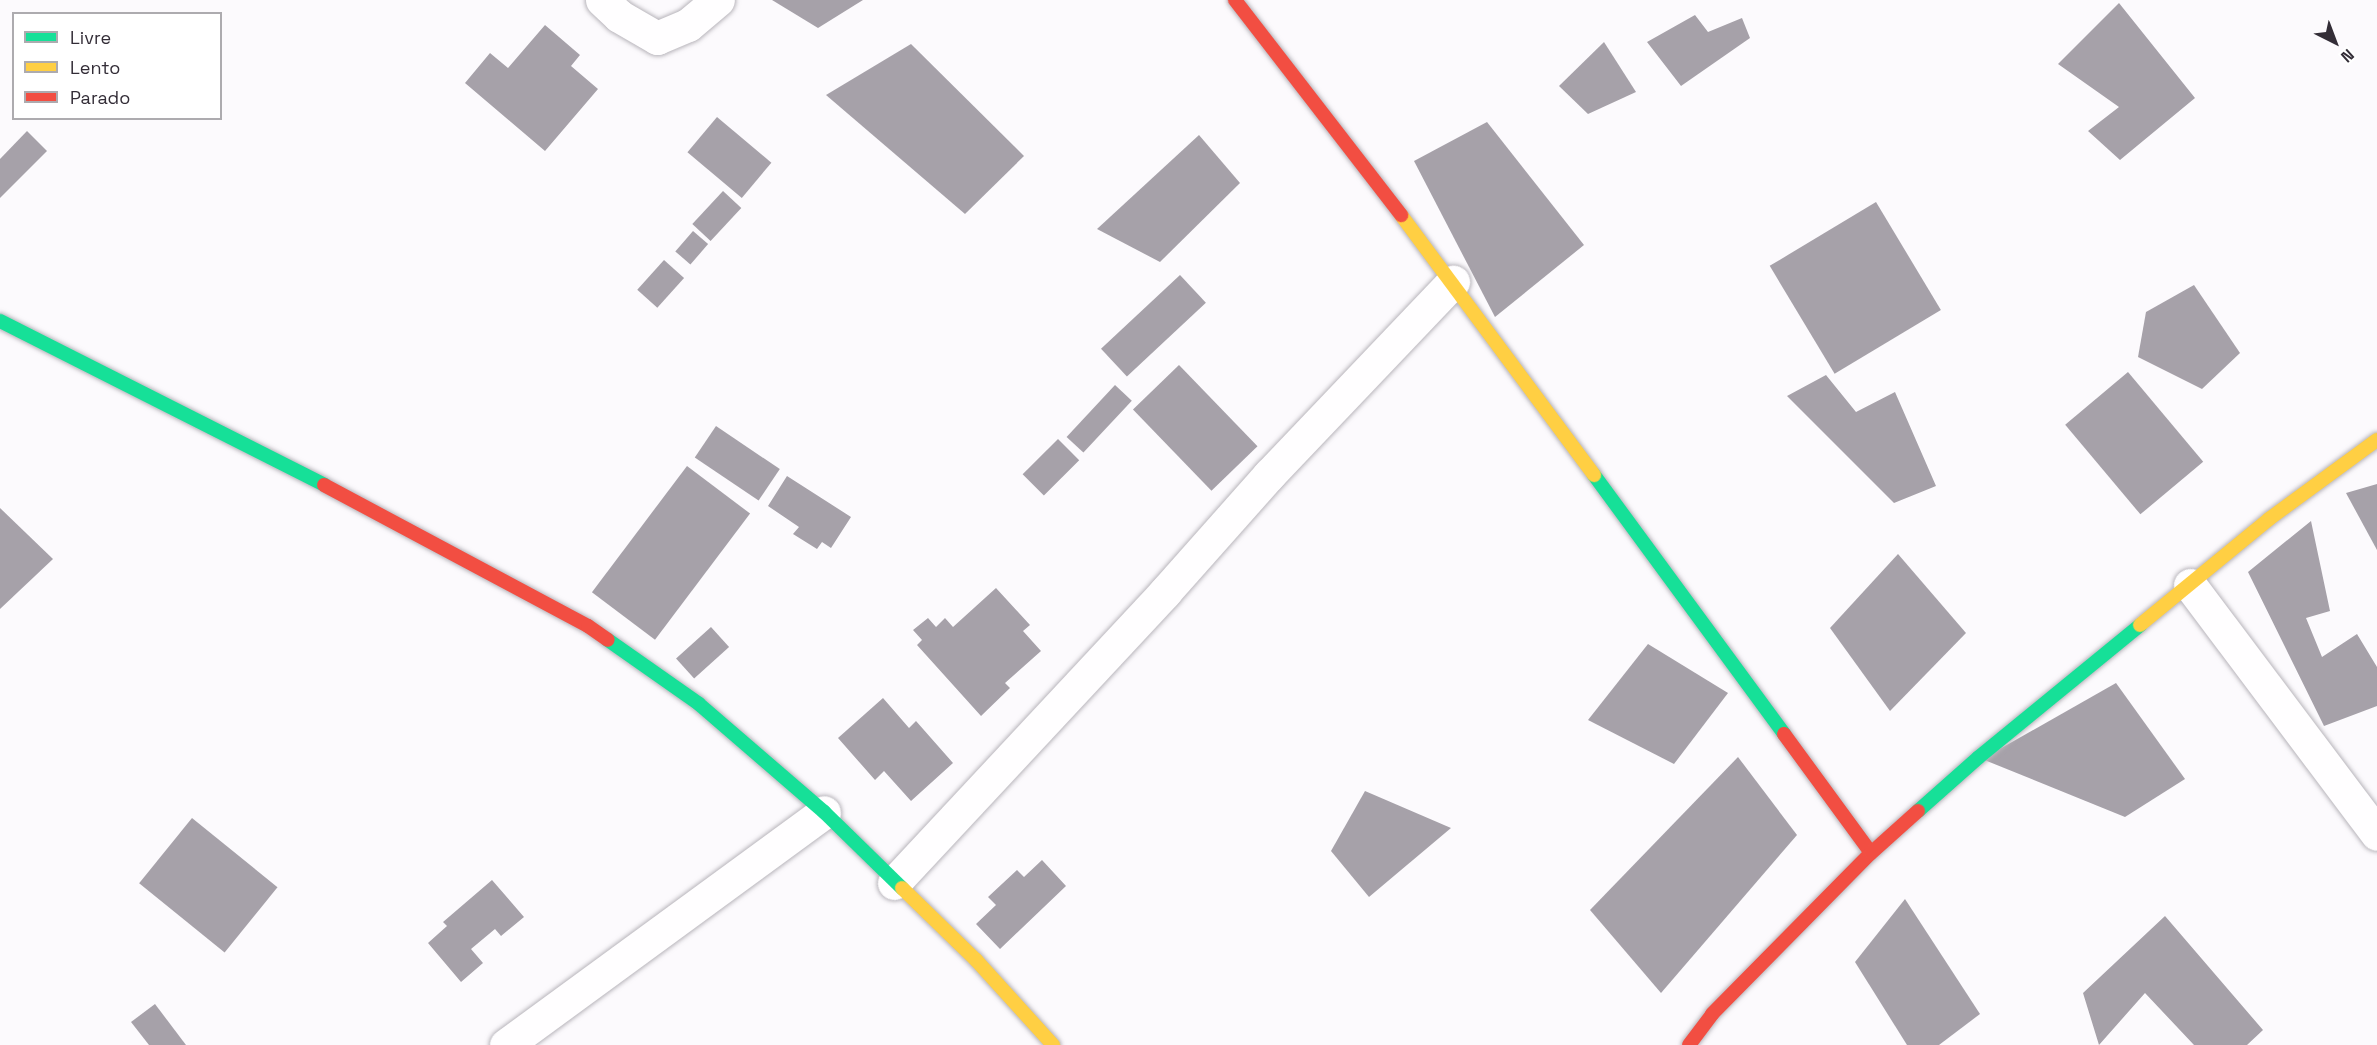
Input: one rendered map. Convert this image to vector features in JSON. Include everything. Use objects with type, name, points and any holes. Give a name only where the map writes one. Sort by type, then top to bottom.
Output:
[{"type":"street","points":[[602,0],[619,16],[657,38],[688,25],[718,0]]},
{"type":"street","points":[[1235,0],[1453,282],[1871,853]]},
{"type":"street","points":[[894,883],[1165,592],[1269,475],[1453,282]]},
{"type":"street","points":[[0,321],[284,464],[588,626],[699,704],[824,812],[894,883],[976,960],[1053,1045]]},
{"type":"street","points":[[1689,1045],[1712,1014],[1871,853],[1979,757],[2269,519],[2377,440]]},
{"type":"street","points":[[2190,585],[2377,834]]},
{"type":"street","points":[[506,1045],[824,812]]},
{"type":"building","points":[[772,0],[863,0],[818,28]]},
{"type":"building","points":[[2119,3],[2195,98],[2120,160],[2088,131],[2119,107],[2058,64]]},
{"type":"building","points":[[1695,15],[1708,32],[1742,18],[1750,38],[1681,86],[1647,42]]},
{"type":"building","points":[[545,25],[580,55],[571,66],[598,89],[545,151],[465,83],[490,53],[508,68]]},
{"type":"building","points":[[1604,42],[1636,92],[1588,114],[1559,86]]},
{"type":"building","points":[[911,44],[1024,156],[965,214],[826,95]]},
{"type":"building","points":[[717,117],[771,163],[742,198],[687,152]]},
{"type":"building","points":[[1487,122],[1584,245],[1495,317],[1414,161]]},
{"type":"building","points":[[27,131],[47,151],[0,198],[0,159]]},
{"type":"building","points":[[1199,135],[1240,183],[1160,262],[1097,229]]},
{"type":"building","points":[[723,191],[741,208],[711,241],[692,224]]},
{"type":"building","points":[[1876,202],[1941,310],[1835,374],[1770,266]]},
{"type":"building","points":[[693,231],[708,244],[690,264],[675,251]]},
{"type":"building","points":[[664,260],[684,278],[657,308],[637,290]]},
{"type":"building","points":[[1180,275],[1206,303],[1127,376],[1101,349]]},
{"type":"building","points":[[2194,285],[2240,353],[2202,389],[2138,357],[2146,312]]},
{"type":"building","points":[[1179,365],[1257,446],[1211,491],[1133,409]]},
{"type":"building","points":[[2128,372],[2203,462],[2140,514],[2065,425]]},
{"type":"building","points":[[1826,375],[1856,412],[1895,392],[1936,486],[1894,503],[1787,396]]},
{"type":"building","points":[[1115,385],[1132,401],[1083,453],[1067,437]]},
{"type":"building","points":[[716,426],[780,469],[759,501],[695,458]]},
{"type":"building","points":[[1058,439],[1079,460],[1044,496],[1023,474]]},
{"type":"building","points":[[687,466],[750,514],[655,640],[592,592]]},
{"type":"building","points":[[787,476],[851,517],[831,548],[822,542],[817,549],[793,534],[799,527],[768,506]]},
{"type":"building","points":[[2377,484],[2377,550],[2346,493]]},
{"type":"building","points":[[0,508],[53,559],[0,609]]},
{"type":"building","points":[[2311,521],[2330,611],[2306,618],[2322,657],[2357,634],[2377,667],[2377,706],[2324,726],[2248,572]]},
{"type":"building","points":[[1898,554],[1966,633],[1890,711],[1830,628]]},
{"type":"building","points":[[996,588],[1030,625],[1023,631],[1041,651],[1005,683],[1010,688],[981,716],[917,645],[922,640],[913,630],[928,618],[936,627],[945,618],[953,627]]},
{"type":"building","points":[[711,627],[729,647],[694,679],[676,658]]},
{"type":"building","points":[[1648,644],[1728,693],[1674,764],[1588,720]]},
{"type":"building","points":[[2116,683],[2185,779],[2125,817],[1982,759]]},
{"type":"building","points":[[883,698],[909,728],[916,721],[953,763],[911,801],[884,771],[875,780],[838,738]]},
{"type":"building","points":[[1738,757],[1797,835],[1661,993],[1590,910]]},
{"type":"building","points":[[1365,791],[1451,828],[1369,897],[1331,851]]},
{"type":"building","points":[[192,818],[277,887],[225,953],[139,883]]},
{"type":"building","points":[[1042,860],[1066,886],[1000,949],[976,924],[996,905],[988,897],[1017,870],[1024,877]]},
{"type":"building","points":[[492,880],[524,917],[501,936],[495,929],[471,949],[483,963],[461,982],[428,943],[447,926],[443,922]]},
{"type":"building","points":[[1905,899],[1980,1014],[1939,1045],[1907,1045],[1855,962]]},
{"type":"building","points":[[2165,916],[2263,1030],[2247,1045],[2194,1045],[2145,993],[2099,1045],[2083,993]]},
{"type":"building","points":[[155,1004],[186,1045],[149,1045],[131,1022]]},
{"type":"traffic: fast","points":[[0,321],[324,485]]},
{"type":"traffic: fast","points":[[1594,475],[1784,734]]},
{"type":"traffic: fast","points":[[1918,811],[1979,757],[2140,625]]},
{"type":"traffic: fast","points":[[608,640],[699,704],[824,812],[902,888]]},
{"type":"traffic: slow","points":[[1401,215],[1594,475]]},
{"type":"traffic: slow","points":[[2140,625],[2269,519],[2377,440]]},
{"type":"traffic: slow","points":[[902,888],[976,960],[1053,1045]]},
{"type":"traffic: jam","points":[[1235,0],[1401,215]]},
{"type":"traffic: jam","points":[[324,485],[588,626],[608,640]]},
{"type":"traffic: jam","points":[[1784,734],[1871,853]]},
{"type":"traffic: jam","points":[[1689,1045],[1712,1014],[1871,853],[1918,811]]}]
